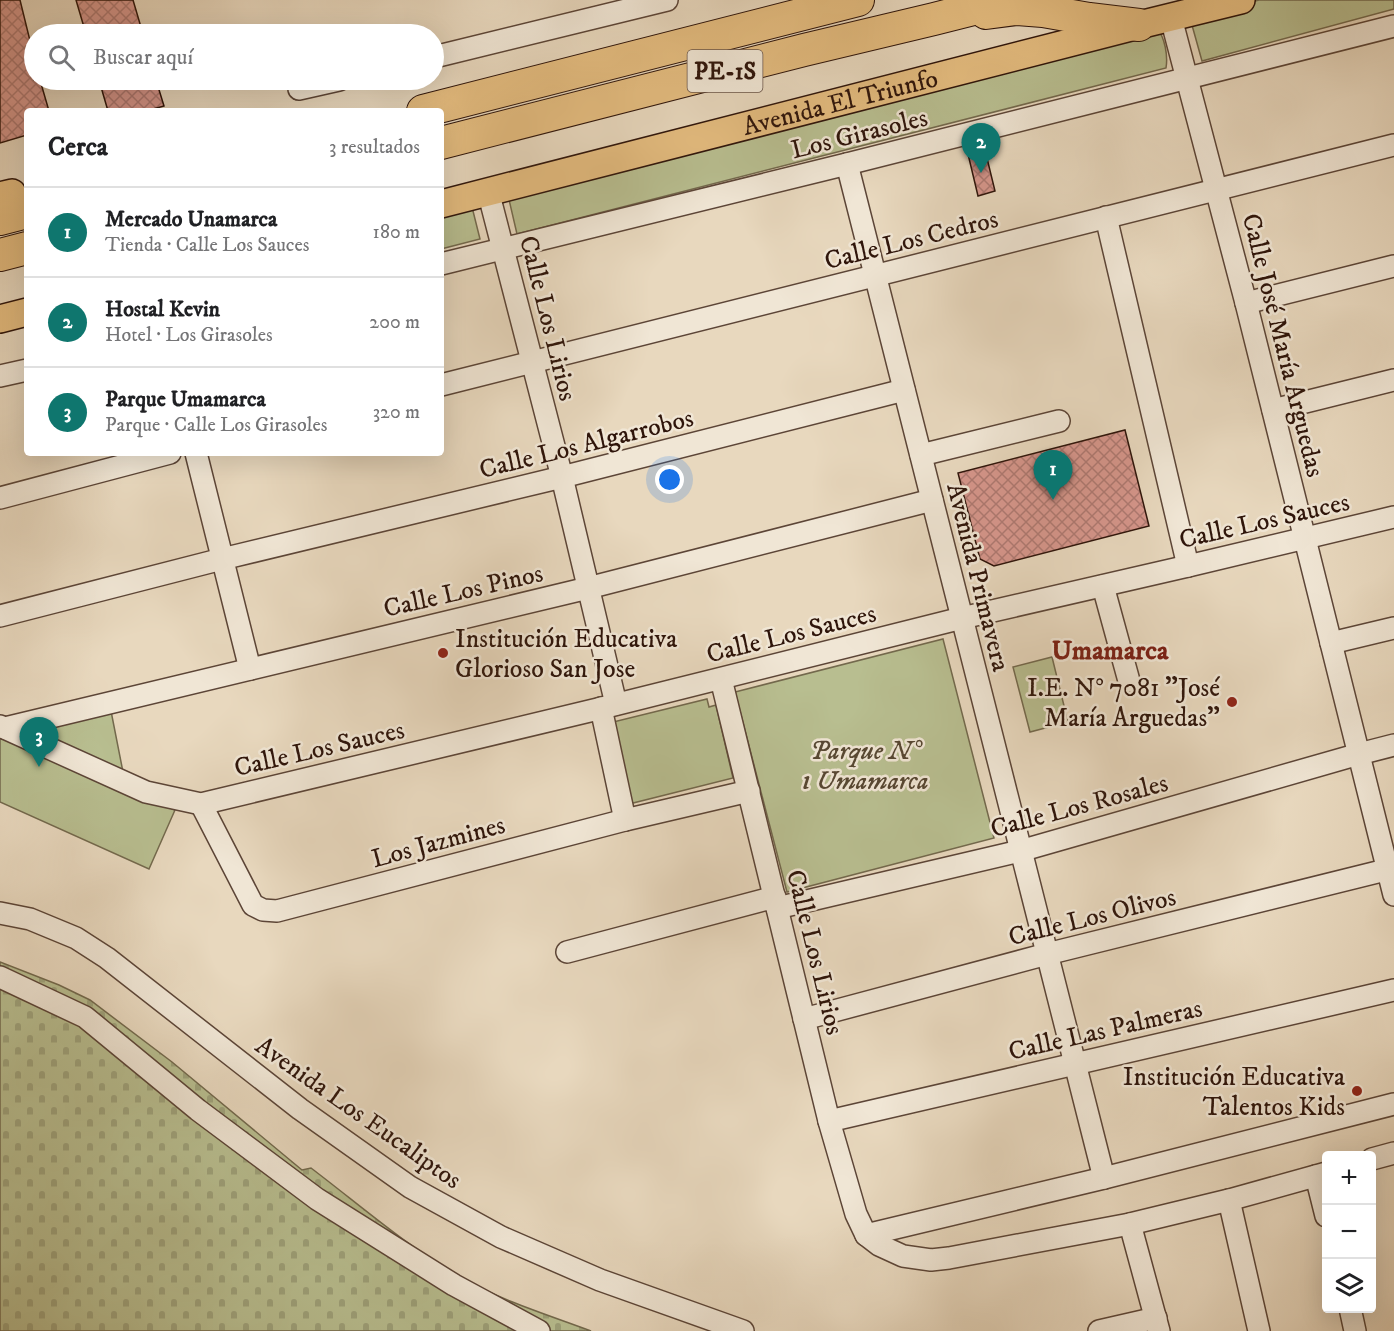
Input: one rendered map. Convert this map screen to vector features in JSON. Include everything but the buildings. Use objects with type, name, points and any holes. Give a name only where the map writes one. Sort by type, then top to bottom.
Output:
[{"type":"highway","name":"PE-1S","points":[[435,108],[858,0]]},
{"type":"highway","name":"PE-1S","points":[[444,142],[1009,0]]},
{"type":"highway","points":[[934,19],[1016,9],[1139,25]]},
{"type":"highway","points":[[0,255],[24,249]]},
{"type":"main road","name":"Avenida El Triunfo","points":[[444,203],[1241,0]]},
{"type":"main road","points":[[0,319],[24,313]]},
{"type":"street","points":[[444,55],[667,0]]},
{"type":"street","name":"Calle José María Arguedas","points":[[1171,18],[1246,303],[1359,754],[1391,869],[1394,895]]},
{"type":"street","name":"Los Girasoles","points":[[444,263],[1394,26]]},
{"type":"street","name":"Calle Los Cedros","points":[[444,384],[1394,145]]},
{"type":"street","name":"Avenida Primavera","points":[[847,164],[1104,1178]]},
{"type":"street","name":"Calle Los Lirios","points":[[488,191],[562,477],[588,588],[609,706],[625,820]]},
{"type":"street","points":[[1106,217],[1188,566]]},
{"type":"street","points":[[1246,303],[1394,266]]},
{"type":"street","points":[[0,376],[24,371]]},
{"type":"street","points":[[1273,410],[1394,380]]},
{"type":"street","name":"Calle Los Algarrobos","points":[[0,616],[904,390]]},
{"type":"street","points":[[921,455],[1059,421]]},
{"type":"street","points":[[0,498],[159,456]]},
{"type":"street","points":[[196,456],[250,669]]},
{"type":"street","name":"Calle Los Pinos","points":[[3,727],[588,588],[932,500]]},
{"type":"street","name":"Calle Los Sauces","points":[[201,804],[721,679],[962,618],[1394,517]]},
{"type":"street","points":[[1103,586],[1129,681]]},
{"type":"street","points":[[1331,643],[1394,628]]},
{"type":"street","name":"Calle Los Lirios","points":[[721,679],[829,1121],[856,1214],[866,1235]]},
{"type":"street","points":[[3,727],[146,792],[201,804]]},
{"type":"street","name":"Calle Los Rosales","points":[[567,952],[776,903],[1020,850],[1394,745]]},
{"type":"street","name":"Los Jazmines","points":[[201,804],[253,905],[263,910],[277,911],[625,820],[749,791]]},
{"type":"street","name":"Calle Los Olivos","points":[[804,1019],[1047,954],[1391,869]]},
{"type":"street","name":"Avenida Los Eucaliptos","points":[[0,913],[30,919],[75,938],[107,958],[300,1109],[410,1187],[511,1241],[600,1280],[743,1331]]},
{"type":"street","points":[[0,977],[85,1017],[198,1110],[317,1199],[454,1286],[539,1331]]},
{"type":"street","name":"Calle Las Palmeras","points":[[829,1121],[1394,990]]},
{"type":"street","points":[[866,1235],[1104,1178],[1394,1104]]},
{"type":"street","points":[[1376,1157],[1394,1152]]},
{"type":"street","points":[[866,1235],[879,1245],[903,1256],[931,1260],[949,1258],[1130,1224],[1321,1175],[1325,1205]]},
{"type":"street","points":[[1229,1200],[1260,1331]]},
{"type":"street","points":[[1099,1331],[1158,1325],[1130,1224]]},
{"type":"street","points":[[1351,1313],[1356,1331]]},
{"type":"green space","points":[[1259,0],[1394,0],[1394,9],[1202,61],[1190,18]]},
{"type":"green space","points":[[1157,29],[1165,47],[1166,68],[517,234],[507,191]]},
{"type":"green space","points":[[471,203],[480,239],[444,248],[444,209]]},
{"type":"green space","name":"Parque N° 1 Umamarca","points":[[943,639],[994,838],[787,892],[735,692]]},
{"type":"green space","points":[[1052,657],[1068,722],[1030,732],[1013,667]]},
{"type":"green space","points":[[707,699],[709,707],[716,705],[733,778],[625,805],[605,724]]},
{"type":"green space","points":[[111,711],[123,772],[43,735],[44,731],[49,728]]},
{"type":"green space","points":[[0,732],[175,810],[149,869],[0,802]]},
{"type":"green space","points":[[0,962],[90,1000],[172,1062],[302,1170],[311,1168],[404,1240],[443,1267],[494,1294],[591,1331],[0,1331]]},
{"type":"place","name":"Hostal Kevin","points":[[981,173]]},
{"type":"place","name":"Mercado Unamarca","points":[[1053,500]]},
{"type":"place","name":"Institución Educativa Glorioso San Jose","points":[[443,653]]},
{"type":"place","name":"I.E. N° 7081 \"José María Arguedas\"","points":[[1232,702]]},
{"type":"place","name":"Parque Umamarca","points":[[39,767]]},
{"type":"place","name":"Institución Educativa Talentos Kids","points":[[1357,1091]]},
{"type":"district","name":"Umamarca","points":[[1110,650]]}]
